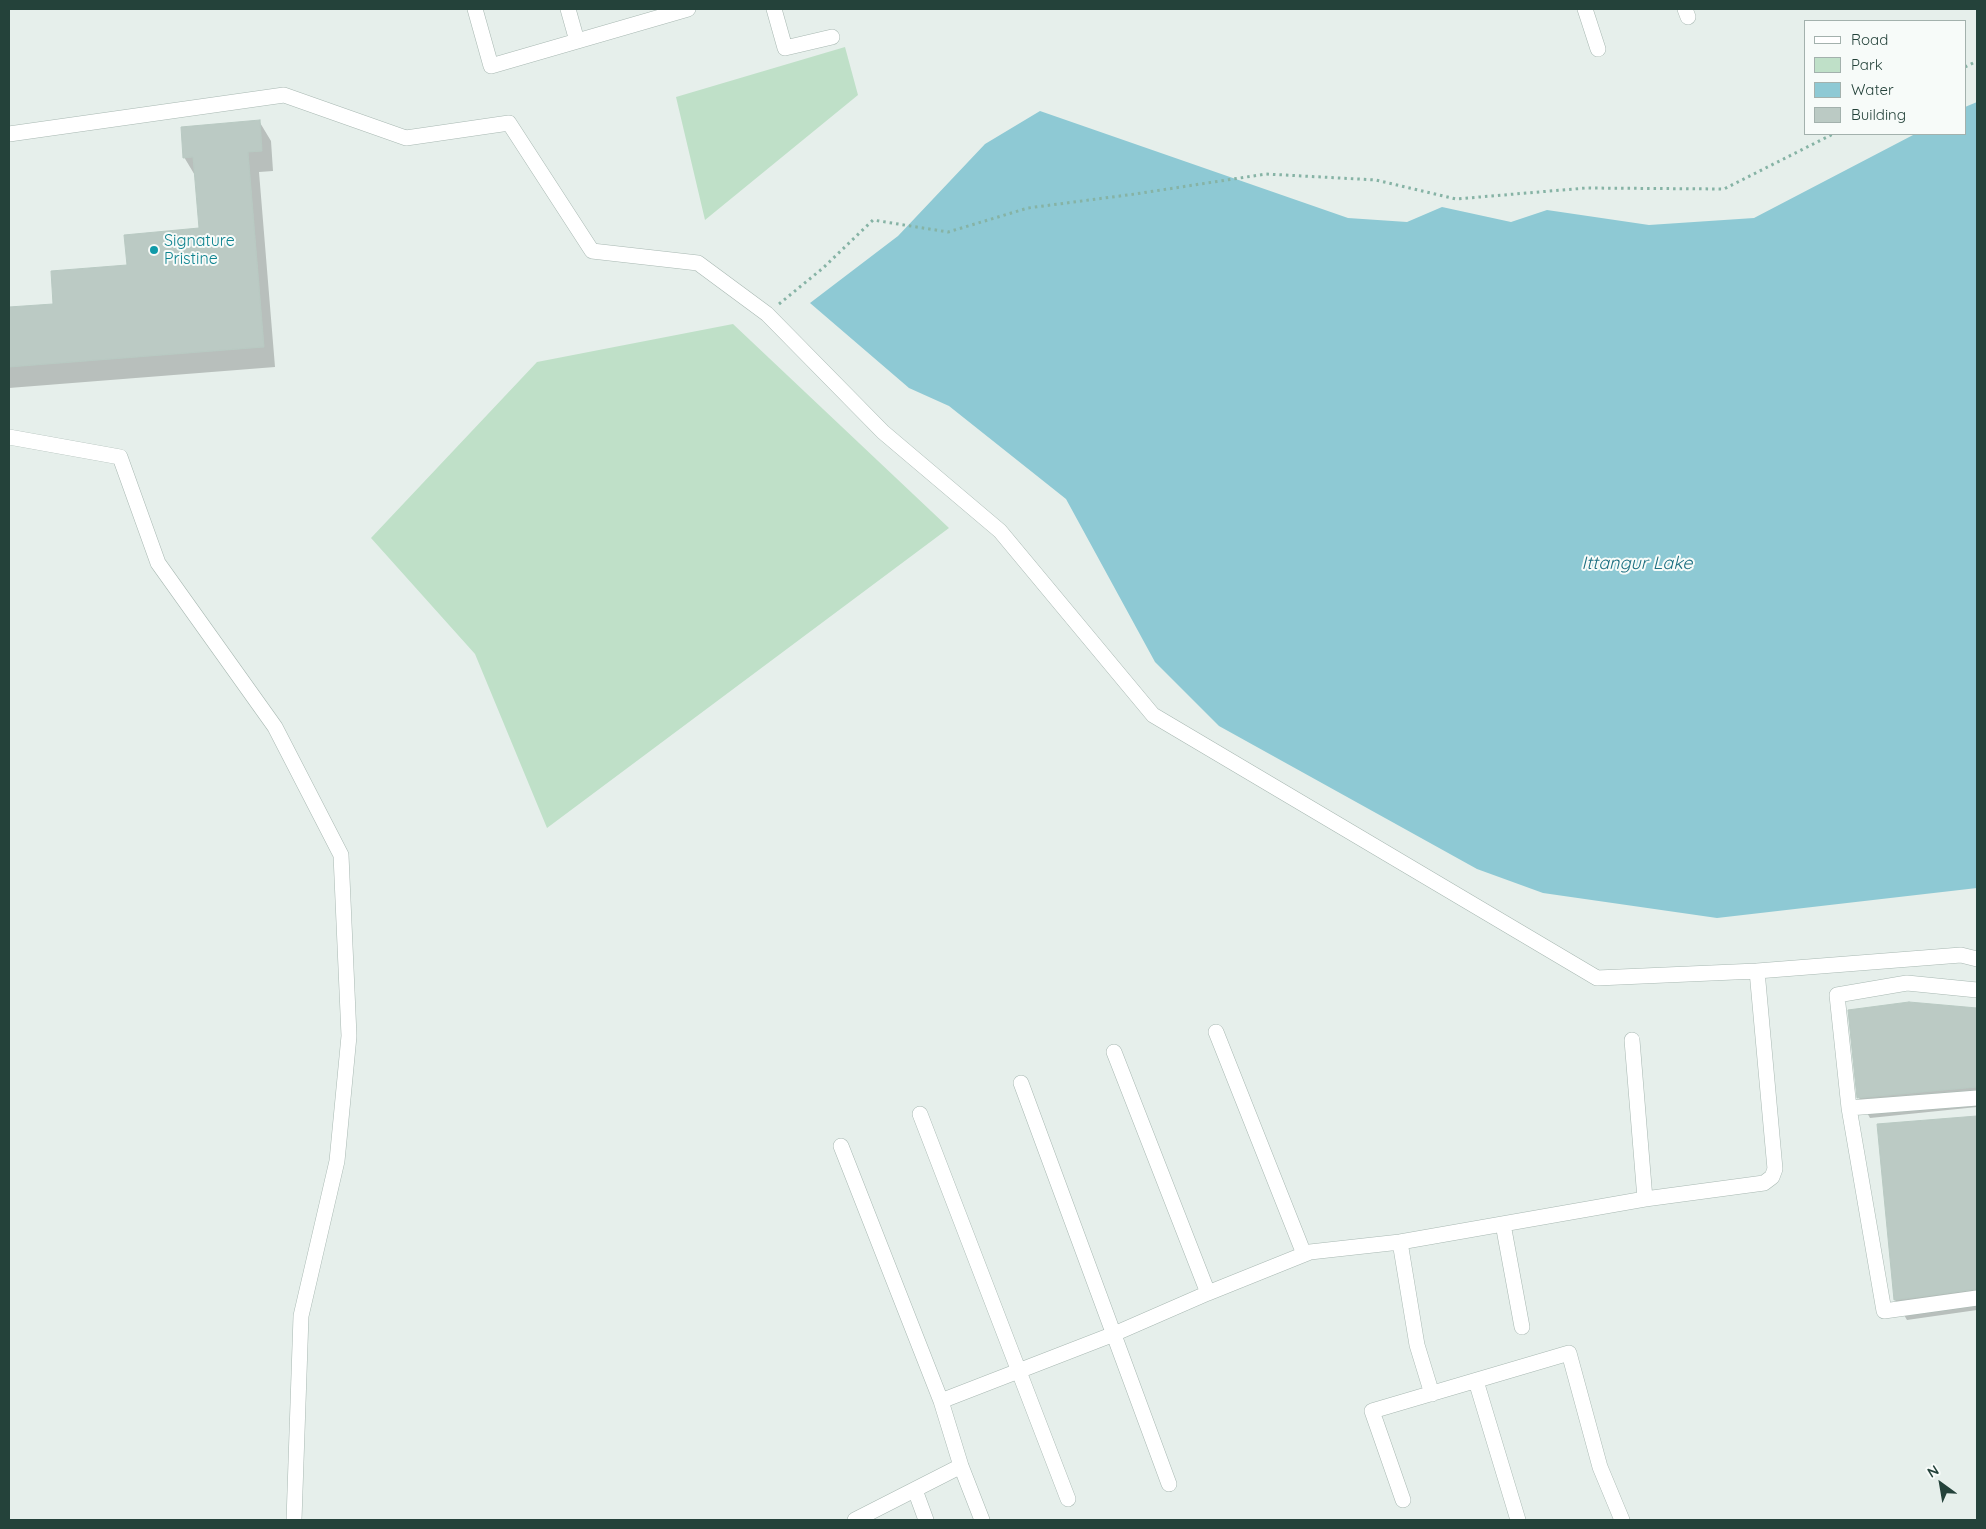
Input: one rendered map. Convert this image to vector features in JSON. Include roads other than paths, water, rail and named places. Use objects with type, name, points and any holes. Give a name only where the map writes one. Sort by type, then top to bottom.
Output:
[{"type":"street","points":[[475,9],[492,66],[679,10]]},
{"type":"street","points":[[568,9],[577,41]]},
{"type":"street","points":[[774,9],[785,48],[832,37]]},
{"type":"street","points":[[1585,9],[1598,49]]},
{"type":"street","points":[[9,134],[284,95],[406,138],[509,123],[592,251],[698,263],[767,314],[883,432],[1000,531],[1153,715],[1597,978],[1756,971],[1961,955],[1977,960]]},
{"type":"street","points":[[9,437],[120,457],[158,563],[275,727],[340,855],[349,1036],[337,1161],[301,1316],[294,1520]]},
{"type":"street","points":[[941,1401],[1019,1373],[1310,1252],[1400,1242],[1645,1199],[1764,1183],[1772,1177],[1775,1169],[1756,971]]},
{"type":"street","points":[[1977,990],[1907,983],[1837,995],[1850,1108],[1884,1311],[1977,1298]]},
{"type":"street","points":[[1216,1032],[1304,1254]]},
{"type":"street","points":[[1632,1040],[1645,1199]]},
{"type":"street","points":[[1114,1052],[1208,1293]]},
{"type":"street","points":[[1021,1083],[1168,1484]]},
{"type":"street","points":[[1850,1108],[1977,1098]]},
{"type":"street","points":[[920,1114],[1068,1499]]},
{"type":"street","points":[[840,1146],[941,1401],[961,1466],[982,1520]]},
{"type":"street","points":[[1503,1224],[1522,1327]]},
{"type":"street","points":[[1400,1242],[1417,1345],[1432,1394]]},
{"type":"street","points":[[1403,1500],[1372,1411],[1569,1353],[1600,1467],[1622,1520]]},
{"type":"street","points":[[1476,1381],[1518,1520]]},
{"type":"street","points":[[855,1520],[961,1466]]},
{"type":"street","points":[[915,1490],[926,1520]]},
{"type":"water","name":"Ittangur Lake","points":[[1977,102],[1977,888],[1717,918],[1543,893],[1477,869],[1219,726],[1155,662],[1066,499],[949,406],[909,388],[810,303],[898,236],[985,144],[1040,111],[1348,218],[1407,222],[1442,207],[1511,222],[1547,210],[1649,225],[1754,218],[1913,135],[1966,135],[1966,107]]},
{"type":"place","name":"Signature Pristine","points":[[154,250]]}]
